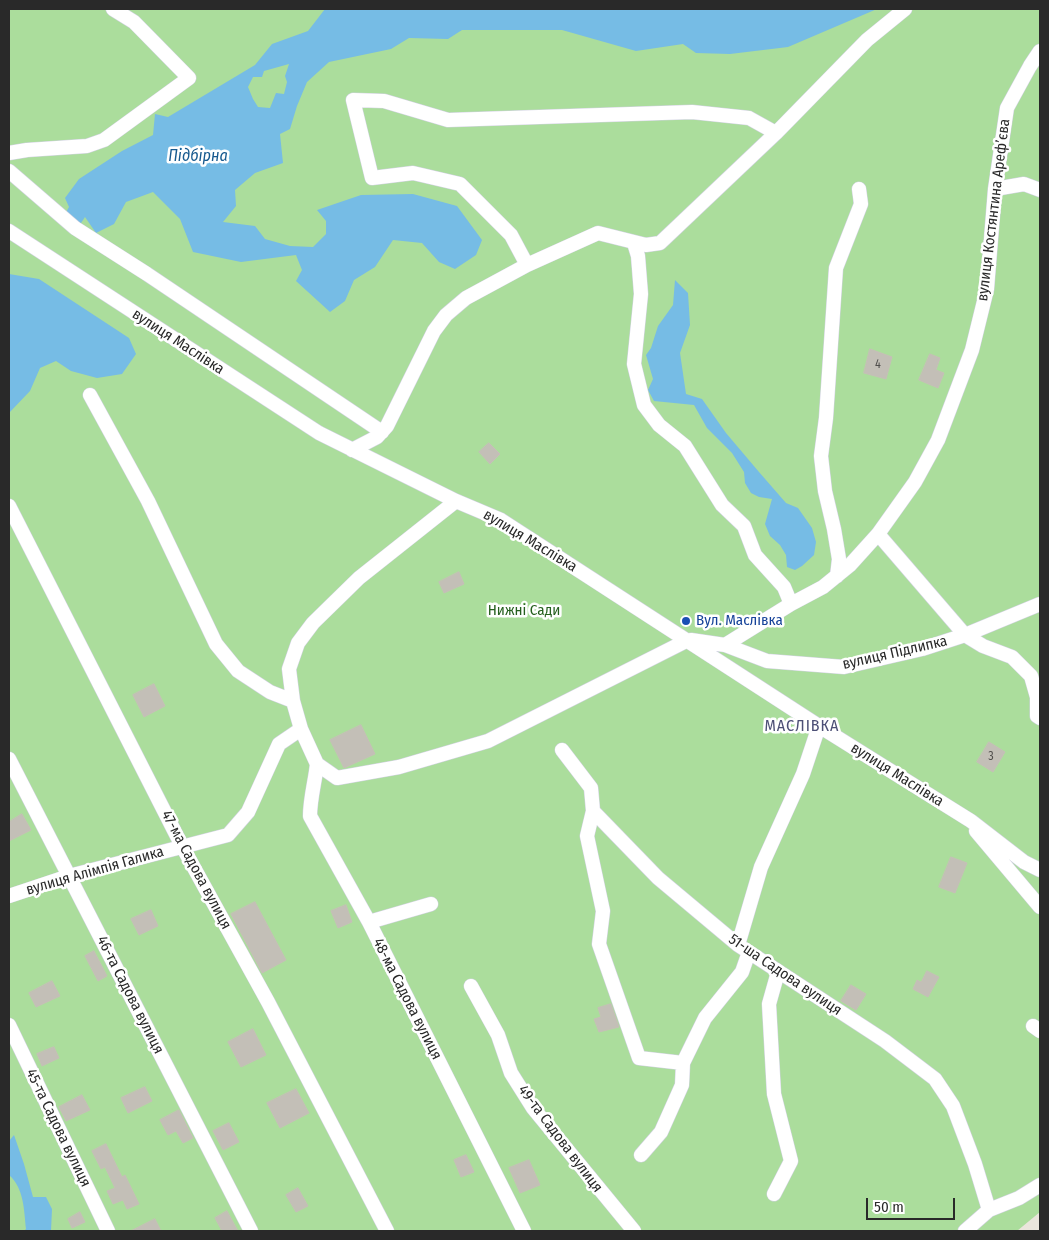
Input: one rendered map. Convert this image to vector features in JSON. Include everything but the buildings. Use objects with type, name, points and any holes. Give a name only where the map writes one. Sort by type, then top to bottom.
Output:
[{"type":"street","points":[[9,153],[87,146],[104,140],[189,78],[134,22],[113,9]]},
{"type":"street","points":[[352,450],[377,437],[387,426],[434,331],[446,315],[466,298],[527,265],[598,233],[640,244],[660,243],[776,133],[867,40],[905,9]]},
{"type":"street","name":"вулиця Костянтина Арефʼєва","points":[[726,645],[791,604],[823,587],[856,559],[878,534],[915,482],[938,440],[972,350],[987,289],[995,189],[1007,108],[1030,66],[1040,52]]},
{"type":"street","points":[[527,265],[511,235],[460,184],[413,173],[372,178],[353,100],[384,101],[448,120],[692,112],[749,118],[776,133]]},
{"type":"street","points":[[9,171],[75,228],[382,432]]},
{"type":"street","points":[[995,189],[1024,184],[1040,190]]},
{"type":"street","points":[[837,576],[838,559],[834,529],[825,491],[821,456],[826,418],[836,268],[860,204],[859,189]]},
{"type":"street","name":"вулиця Маслівка","points":[[9,231],[279,409],[319,433],[456,501],[501,520],[819,726],[970,821],[1024,862],[1039,870]]},
{"type":"street","points":[[640,244],[638,256],[641,294],[634,364],[644,405],[659,425],[685,446],[722,505],[744,526],[756,555],[784,587],[791,604]]},
{"type":"street","points":[[90,395],[148,501],[216,644],[238,671],[270,692],[293,701]]},
{"type":"street","points":[[456,501],[359,578],[313,623],[298,643],[289,669],[293,701],[301,728],[317,764],[337,778],[399,767],[488,741],[688,640]]},
{"type":"street","name":"47-ма Садова вулиця","points":[[9,506],[182,846],[268,1002],[387,1231]]},
{"type":"street","points":[[878,534],[965,635],[983,646],[1012,657],[1031,676],[1037,696],[1037,716],[1040,718]]},
{"type":"street","name":"вулиця Підлипка","points":[[688,640],[726,645],[767,661],[844,667],[922,649],[965,635],[1040,604]]},
{"type":"street","points":[[641,1156],[660,1132],[682,1085],[682,1063],[706,1018],[742,972],[744,949],[761,867],[803,774],[819,726]]},
{"type":"street","name":"вулиця Алімпія Галика","points":[[9,896],[69,876],[228,835],[248,812],[279,744],[301,728]]},
{"type":"street","points":[[562,750],[591,788],[593,811],[587,836],[604,911],[599,944],[639,1058],[682,1063]]},
{"type":"street","name":"46-та Садова вулиця","points":[[9,759],[251,1231]]},
{"type":"street","name":"48-ма Садова вулиця","points":[[317,764],[315,787],[310,802],[310,816],[368,922],[524,1231]]},
{"type":"street","name":"51-ша Садова вулиця","points":[[593,811],[658,878],[744,949],[885,1042],[935,1078],[953,1106],[975,1164],[989,1210]]},
{"type":"street","points":[[970,821],[985,843],[1040,907]]},
{"type":"street","points":[[1028,893],[1026,886],[1027,876],[1033,871],[1039,870]]},
{"type":"street","points":[[368,922],[430,904]]},
{"type":"street","points":[[774,1194],[791,1161],[774,1094],[769,1004],[778,972]]},
{"type":"street","name":"49-та Садова вулиця","points":[[471,986],[498,1035],[511,1072],[533,1108],[634,1231]]},
{"type":"street","name":"45-та Садова вулиця","points":[[9,1025],[108,1231]]},
{"type":"street","points":[[965,1231],[989,1210],[1019,1198],[1040,1185]]},
{"type":"green space","name":"Нижні Сади","points":[[9,9],[1040,9],[1040,1212],[1017,1231],[9,1231]]},
{"type":"water","name":"Підбірна","points":[[325,9],[877,9],[788,47],[730,54],[696,53],[683,44],[636,51],[562,30],[462,30],[448,39],[409,38],[391,49],[329,62],[307,82],[290,129],[280,134],[283,163],[255,173],[235,190],[236,206],[223,222],[255,226],[265,239],[290,246],[313,247],[326,234],[326,221],[317,210],[361,195],[413,194],[457,206],[482,240],[476,255],[455,269],[439,262],[422,243],[393,240],[375,267],[354,280],[345,301],[330,312],[296,281],[302,270],[296,255],[241,262],[193,252],[180,219],[153,192],[126,202],[114,224],[96,233],[85,217],[79,226],[64,216],[69,207],[65,198],[79,179],[122,151],[153,135],[155,114],[168,117],[255,65],[272,44],[308,31]],"holes":[[[289,64],[285,76],[287,82],[284,94],[276,93],[270,108],[258,107],[248,87],[253,77],[262,77],[264,71]]]},
{"type":"water","points":[[9,274],[39,279],[129,338],[136,354],[122,374],[97,378],[71,371],[56,361],[40,368],[30,391],[9,413]]},
{"type":"water","points":[[675,280],[688,293],[690,325],[680,353],[686,394],[702,399],[726,433],[759,472],[786,503],[798,508],[812,528],[816,542],[814,555],[795,570],[787,567],[786,555],[780,545],[770,536],[765,524],[772,499],[759,497],[751,493],[745,483],[744,472],[732,453],[707,428],[694,405],[654,401],[648,390],[653,379],[646,355],[651,348],[658,326],[673,305]]},
{"type":"water","points":[[14,1135],[33,1197],[46,1197],[52,1209],[51,1231],[24,1231],[26,1229],[24,1207],[18,1186],[9,1175],[9,1141]]},
{"type":"place","name":"Вул. Маслівка","points":[[686,621]]},
{"type":"district","name":"МАСЛІВКА","points":[[802,727]]}]
